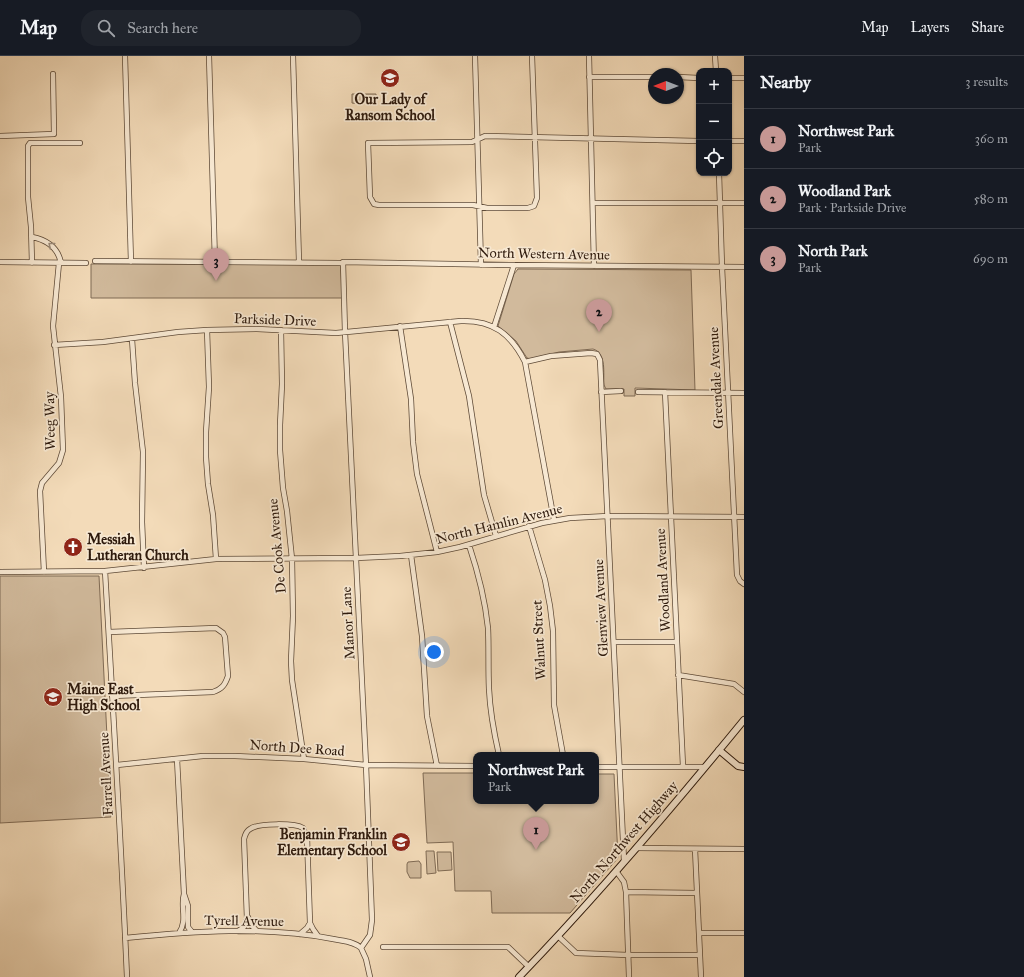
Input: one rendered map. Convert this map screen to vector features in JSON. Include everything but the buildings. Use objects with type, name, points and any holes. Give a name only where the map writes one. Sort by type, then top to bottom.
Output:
[{"type":"main road","name":"North Northwest Highway","points":[[519,977],[616,871],[744,720]]},
{"type":"main road","points":[[719,750],[738,766],[744,767]]},
{"type":"street","points":[[125,56],[131,262]]},
{"type":"street","points":[[209,56],[216,262]]},
{"type":"street","points":[[293,56],[299,262]]},
{"type":"street","points":[[475,56],[481,265]]},
{"type":"street","points":[[532,56],[534,138],[537,198],[534,206],[528,208],[487,208],[480,206],[379,205],[372,202],[370,197],[368,143],[472,142],[485,136],[534,138],[696,141]]},
{"type":"street","points":[[589,56],[594,266]]},
{"type":"street","points":[[715,56],[716,68]]},
{"type":"street","points":[[0,136],[54,134],[53,74]]},
{"type":"street","points":[[589,77],[648,77]]},
{"type":"street","points":[[684,77],[696,78]]},
{"type":"street","points":[[732,78],[744,78]]},
{"type":"street","points":[[38,135],[39,143]]},
{"type":"street","points":[[732,141],[744,141]]},
{"type":"street","points":[[32,263],[32,237],[28,197],[28,146],[30,143],[80,143]]},
{"type":"street","name":"Greendale Avenue","points":[[719,176],[737,575],[742,583]]},
{"type":"street","points":[[593,203],[744,203]]},
{"type":"street","points":[[32,237],[42,239],[50,244],[58,253],[60,263]]},
{"type":"street","points":[[0,262],[86,263]]},
{"type":"street","name":"North Western Avenue","points":[[95,262],[299,262],[744,267]]},
{"type":"street","name":"Weeg Way","points":[[44,572],[40,491],[42,483],[59,463],[63,454],[64,444],[61,390],[52,326],[60,263]]},
{"type":"street","name":"Manor Lane","points":[[342,263],[366,766],[372,928],[370,935],[361,948]]},
{"type":"street","points":[[514,265],[494,327],[514,343],[525,362],[554,520]]},
{"type":"street","name":"Parkside Drive","points":[[54,345],[132,339],[178,332],[240,328],[330,333],[474,321],[494,327]]},
{"type":"street","points":[[450,322],[470,402],[484,495],[496,536]]},
{"type":"street","points":[[400,326],[411,399],[413,442],[417,474],[437,552]]},
{"type":"street","points":[[207,330],[209,387],[206,457],[208,484],[214,522],[216,559]]},
{"type":"street","name":"De Cook Avenue","points":[[281,330],[282,384],[280,450],[292,559],[292,680],[304,759]]},
{"type":"street","points":[[132,339],[135,383],[143,452],[142,522],[144,568]]},
{"type":"street","name":"Glenview Avenue","points":[[525,362],[551,356],[591,352],[597,354],[600,360],[624,861]]},
{"type":"street","points":[[601,392],[621,391]]},
{"type":"street","points":[[638,392],[744,393]]},
{"type":"street","name":"Woodland Avenue","points":[[664,392],[682,766]]},
{"type":"street","name":"North Hamlin Avenue","points":[[0,572],[105,571],[144,568],[216,559],[356,558],[411,555],[437,552],[469,545],[529,526],[554,520],[608,516],[744,517]]},
{"type":"street","name":"Walnut Street","points":[[529,526],[545,580],[550,606],[553,631],[554,705],[562,752]]},
{"type":"street","points":[[469,545],[478,572],[484,600],[488,641],[490,703],[498,752]]},
{"type":"street","points":[[411,555],[422,636],[427,716],[437,766]]},
{"type":"street","name":"Farrell Avenue","points":[[105,571],[117,765],[127,977]]},
{"type":"street","points":[[109,632],[216,628],[223,633],[225,637],[228,676],[226,682],[220,690],[213,692],[112,696]]},
{"type":"street","points":[[614,642],[677,642]]},
{"type":"street","points":[[678,675],[734,684],[744,692]]},
{"type":"street","name":"North Dee Road","points":[[117,765],[177,758],[235,756],[304,759],[366,766],[473,766]]},
{"type":"street","points":[[177,758],[184,894],[184,923],[179,932]]},
{"type":"street","points":[[599,767],[704,767]]},
{"type":"street","points":[[257,931],[250,922],[248,913],[245,836],[249,829],[254,827],[275,825],[300,826],[307,837],[310,923],[318,936]]},
{"type":"street","points":[[635,848],[744,849]]},
{"type":"street","points":[[695,849],[701,977]]},
{"type":"street","points":[[616,871],[624,882],[626,892],[630,977]]},
{"type":"street","points":[[626,892],[697,892]]},
{"type":"street","points":[[184,894],[188,906],[188,926],[192,932]]},
{"type":"street","points":[[238,931],[245,924],[248,913]]},
{"type":"street","points":[[300,934],[310,923]]},
{"type":"street","name":"Tyrell Avenue","points":[[125,938],[179,932],[257,931],[318,936],[354,943],[361,948]]},
{"type":"street","points":[[699,933],[744,933]]},
{"type":"street","points":[[558,936],[576,953],[700,955]]},
{"type":"street","points":[[383,947],[508,947],[529,967]]},
{"type":"street","points":[[361,948],[368,964],[370,977]]},
{"type":"shaded area","points":[[352,94],[376,94],[376,102],[359,102],[359,104],[352,103]]},
{"type":"shaded area","points":[[91,264],[341,264],[342,298],[91,298]]},
{"type":"shaded area","points":[[518,269],[691,270],[695,390],[635,388],[635,396],[624,396],[624,389],[606,389],[604,385],[602,359],[597,351],[593,349],[559,352],[531,359],[527,358],[516,341],[498,326],[514,274]]},
{"type":"shaded area","points":[[0,576],[99,576],[111,817],[0,823]]},
{"type":"shaded area","points":[[423,773],[473,773],[473,804],[599,804],[599,774],[614,774],[618,858],[570,913],[492,913],[491,891],[455,891],[453,842],[427,843]]},
{"type":"shaded area","points":[[426,851],[434,851],[436,873],[427,874]]},
{"type":"shaded area","points":[[437,852],[451,852],[452,870],[438,871]]},
{"type":"shaded area","points":[[419,861],[421,864],[421,878],[410,878],[407,872],[408,862]]},
{"type":"place","name":"Our Lady of Ransom School","points":[[390,78]]},
{"type":"place","name":"North Park","points":[[216,281]]},
{"type":"place","name":"Woodland Park","points":[[599,332]]},
{"type":"place","name":"Messiah Lutheran Church","points":[[73,547]]},
{"type":"place","name":"Maine East High School","points":[[53,697]]},
{"type":"place","name":"Benjamin Franklin Elementary School","points":[[401,842]]},
{"type":"place","name":"Northwest Park","points":[[536,850]]}]
